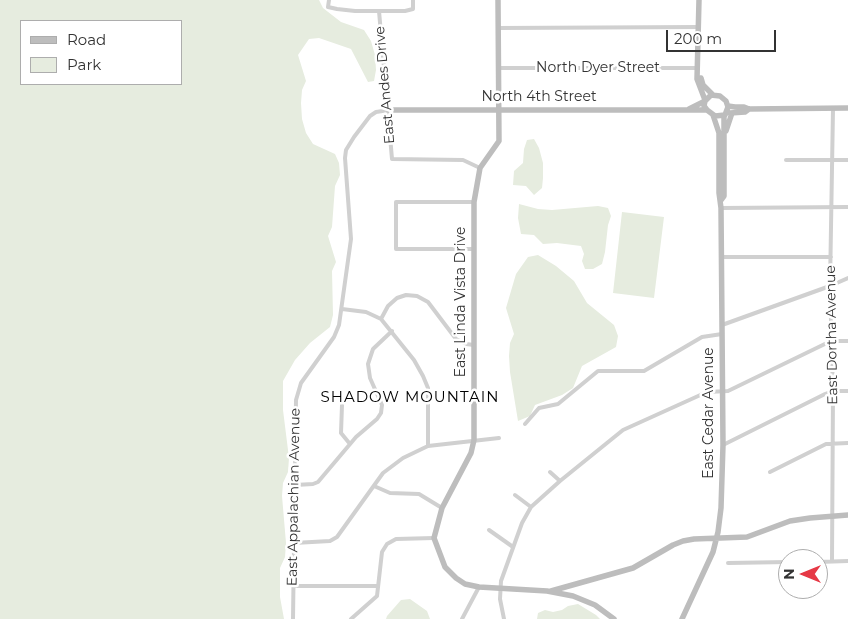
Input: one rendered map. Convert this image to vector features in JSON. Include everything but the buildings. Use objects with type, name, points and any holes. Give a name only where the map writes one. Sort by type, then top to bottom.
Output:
[{"type":"street","points":[[329,0],[328,7],[355,11],[405,11],[413,9],[413,0]]},
{"type":"street","name":"East Linda Vista Drive","points":[[434,538],[442,508],[471,453],[474,440],[474,202],[480,168],[498,141],[498,0]]},
{"type":"street","points":[[699,0],[698,83],[707,110],[717,117],[745,112],[749,109]]},
{"type":"street","name":"East Andes Drive","points":[[379,11],[392,159],[463,160],[480,168]]},
{"type":"street","points":[[498,28],[699,27]]},
{"type":"street","name":"North Dyer Street","points":[[498,68],[698,70]]},
{"type":"street","points":[[698,70],[703,85],[712,95],[722,98],[728,106],[727,114]]},
{"type":"street","points":[[705,101],[712,95]]},
{"type":"street","name":"North 4th Street","points":[[689,110],[705,101]]},
{"type":"street","points":[[728,106],[749,109],[848,108]]},
{"type":"street","name":"East Dortha Avenue","points":[[832,562],[833,391],[830,286],[833,109]]},
{"type":"street","name":"North 4th Street","points":[[389,110],[707,110]]},
{"type":"street","name":"East Appalachian Avenue","points":[[292,619],[296,400],[301,383],[334,337],[342,310],[351,239],[346,150],[370,116],[376,112],[389,110]]},
{"type":"street","name":"East Cedar Avenue","points":[[721,200],[724,196],[724,138],[728,120],[727,114]]},
{"type":"street","name":"East Cedar Avenue","points":[[682,619],[710,560],[717,538],[721,508],[721,200],[719,193],[719,133],[713,115]]},
{"type":"street","points":[[786,160],[848,160]]},
{"type":"street","points":[[474,202],[396,202],[396,249],[474,249]]},
{"type":"street","points":[[721,208],[848,207]]},
{"type":"street","points":[[721,257],[831,257]]},
{"type":"street","points":[[722,325],[848,278]]},
{"type":"street","points":[[382,319],[388,306],[397,298],[406,295],[417,296],[428,302],[456,339],[460,342],[474,345]]},
{"type":"street","points":[[342,310],[366,312],[382,319],[414,360],[428,388],[428,446]]},
{"type":"street","points":[[295,485],[318,482],[356,437],[377,420],[381,413],[382,405],[370,378],[368,364],[374,349],[392,331]]},
{"type":"street","points":[[524,424],[539,408],[558,404],[598,371],[644,371],[702,337],[722,334]]},
{"type":"street","points":[[504,619],[500,588],[512,547],[524,517],[531,507],[560,481],[623,430],[707,392],[728,391],[831,341],[848,341]]},
{"type":"street","points":[[722,445],[824,394],[833,391],[848,391]]},
{"type":"street","points":[[342,405],[341,433],[350,444]]},
{"type":"street","points":[[294,543],[330,540],[337,537],[384,473],[403,458],[428,446],[499,438]]},
{"type":"street","points":[[770,472],[826,444],[848,442]]},
{"type":"street","points":[[550,472],[560,481]]},
{"type":"street","points":[[374,486],[390,493],[420,494],[442,508]]},
{"type":"street","points":[[515,495],[531,507]]},
{"type":"street","points":[[547,591],[561,589],[633,568],[683,541],[747,537],[790,521],[848,515]]},
{"type":"street","points":[[489,530],[512,547]]},
{"type":"street","points":[[350,619],[377,596],[382,552],[387,544],[396,539],[434,538],[440,558],[449,572],[465,584],[479,587],[547,591],[573,596],[595,605],[614,619]]},
{"type":"street","points":[[828,562],[848,561]]},
{"type":"street","points":[[728,563],[778,562]]},
{"type":"street","points":[[293,586],[378,586]]},
{"type":"street","points":[[462,619],[479,587]]},
{"type":"green space","points":[[0,0],[319,0],[323,8],[341,22],[364,30],[371,41],[375,55],[376,70],[374,81],[368,82],[351,49],[319,38],[309,39],[298,55],[306,81],[302,90],[301,103],[302,119],[306,133],[313,144],[335,154],[339,163],[340,175],[335,186],[332,227],[328,236],[336,262],[332,271],[333,315],[330,327],[310,343],[295,360],[283,381],[283,410],[289,458],[288,472],[283,483],[282,496],[286,543],[285,557],[280,568],[280,597],[284,619],[0,619]]},
{"type":"green space","points":[[534,139],[539,148],[543,163],[543,178],[542,188],[534,195],[526,186],[513,185],[514,171],[523,163],[527,140]]},
{"type":"green space","points":[[519,204],[538,209],[552,210],[598,206],[608,208],[611,216],[602,264],[593,269],[585,269],[582,261],[584,254],[581,246],[557,243],[543,244],[534,235],[521,234],[518,218]]},
{"type":"green space","points":[[622,212],[664,217],[654,298],[613,293]]},
{"type":"green space","points":[[538,255],[556,266],[574,281],[587,303],[614,325],[618,336],[616,347],[582,366],[573,388],[562,395],[535,405],[530,416],[518,421],[509,356],[510,343],[514,334],[506,308],[516,274],[528,257]]},
{"type":"green space","points":[[410,599],[427,611],[430,619],[386,619],[401,600]]},
{"type":"green space","points":[[578,604],[600,619],[537,619],[538,613],[545,610],[553,612]]},
{"type":"district","name":"SHADOW MOUNTAIN","points":[[410,398]]}]
